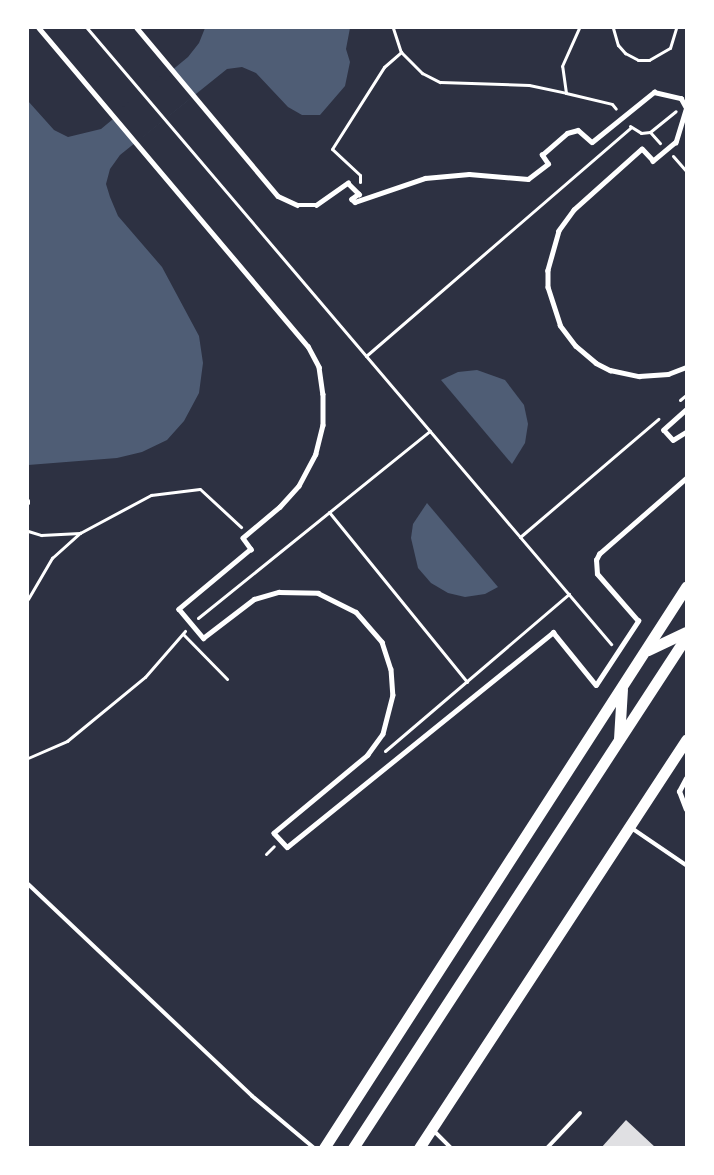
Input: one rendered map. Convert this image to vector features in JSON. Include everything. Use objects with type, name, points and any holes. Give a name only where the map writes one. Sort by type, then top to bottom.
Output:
[{"type":"main road","points":[[324,1148],[686,587]]},
{"type":"main road","points":[[644,652],[665,639],[686,632]]},
{"type":"main road","points":[[353,1148],[686,637]]},
{"type":"main road","points":[[620,739],[622,687]]},
{"type":"main road","points":[[419,1148],[686,740]]},
{"type":"street","points":[[39,28],[308,346],[319,367],[323,394],[323,424],[316,454],[292,493],[243,538],[251,549],[179,609],[203,638],[254,599],[279,592],[318,593],[356,612],[374,630],[388,655],[393,695],[383,734],[368,755],[274,833],[287,847],[553,632],[596,685],[638,621],[597,574],[596,560],[599,554],[686,478]]},
{"type":"street","points":[[137,28],[283,201],[316,205],[348,184],[359,194],[352,199],[355,202],[424,178],[469,174],[528,180],[548,164],[542,155],[568,133],[578,130],[592,142],[654,92],[680,98],[686,109],[676,142],[653,161],[642,149],[574,210],[559,231],[548,270],[550,294],[560,325],[576,346],[596,363],[639,376],[668,374],[686,367]]},
{"type":"street","points":[[686,410],[664,430],[673,440],[686,432]]},
{"type":"street","points":[[686,778],[679,791],[686,809]]},
{"type":"lane","points":[[630,827],[686,865]]},
{"type":"lane","points":[[28,884],[252,1096],[314,1148]]},
{"type":"lane","points":[[547,1148],[580,1112]]},
{"type":"lane","points":[[432,1128],[451,1148]]},
{"type":"path","points":[[87,28],[618,652]]},
{"type":"path","points":[[393,28],[401,52],[422,73],[440,82],[529,85],[566,93],[562,66],[579,28]]},
{"type":"path","points":[[613,28],[618,45],[625,53],[638,60],[649,60],[670,48],[676,28]]},
{"type":"path","points":[[353,189],[362,180],[360,174],[332,149],[384,67],[401,52]]},
{"type":"path","points":[[366,356],[631,127]]},
{"type":"path","points":[[679,401],[686,395]]},
{"type":"path","points":[[520,537],[664,414]]},
{"type":"path","points":[[28,758],[67,740],[145,677],[191,624],[430,431]]},
{"type":"path","points":[[28,599],[52,558],[80,533],[151,494],[200,489],[248,534]]},
{"type":"path","points":[[329,512],[466,682]]},
{"type":"path","points":[[28,531],[41,535],[80,533]]},
{"type":"path","points":[[377,758],[569,594]]},
{"type":"path","points":[[206,657],[227,679]]},
{"type":"path","points":[[266,854],[280,840]]},
{"type":"water","points":[[205,28],[350,28],[346,49],[350,62],[345,86],[320,115],[302,115],[288,107],[256,73],[242,67],[227,69],[120,155],[110,169],[106,184],[110,197],[118,216],[162,267],[199,336],[203,363],[199,393],[184,421],[167,440],[142,452],[117,458],[28,465],[28,101],[54,130],[68,137],[101,129],[188,57],[199,43]]},
{"type":"water","points":[[477,370],[505,380],[524,405],[528,424],[525,443],[512,464],[441,380],[458,372]]},
{"type":"water","points":[[427,503],[498,587],[485,594],[465,597],[448,593],[431,583],[418,568],[411,538],[413,524]]},
{"type":"pier","points":[[171,68],[194,96],[135,143],[113,115]]},
{"type":"building","points":[[626,1120],[656,1148],[601,1148]]}]
